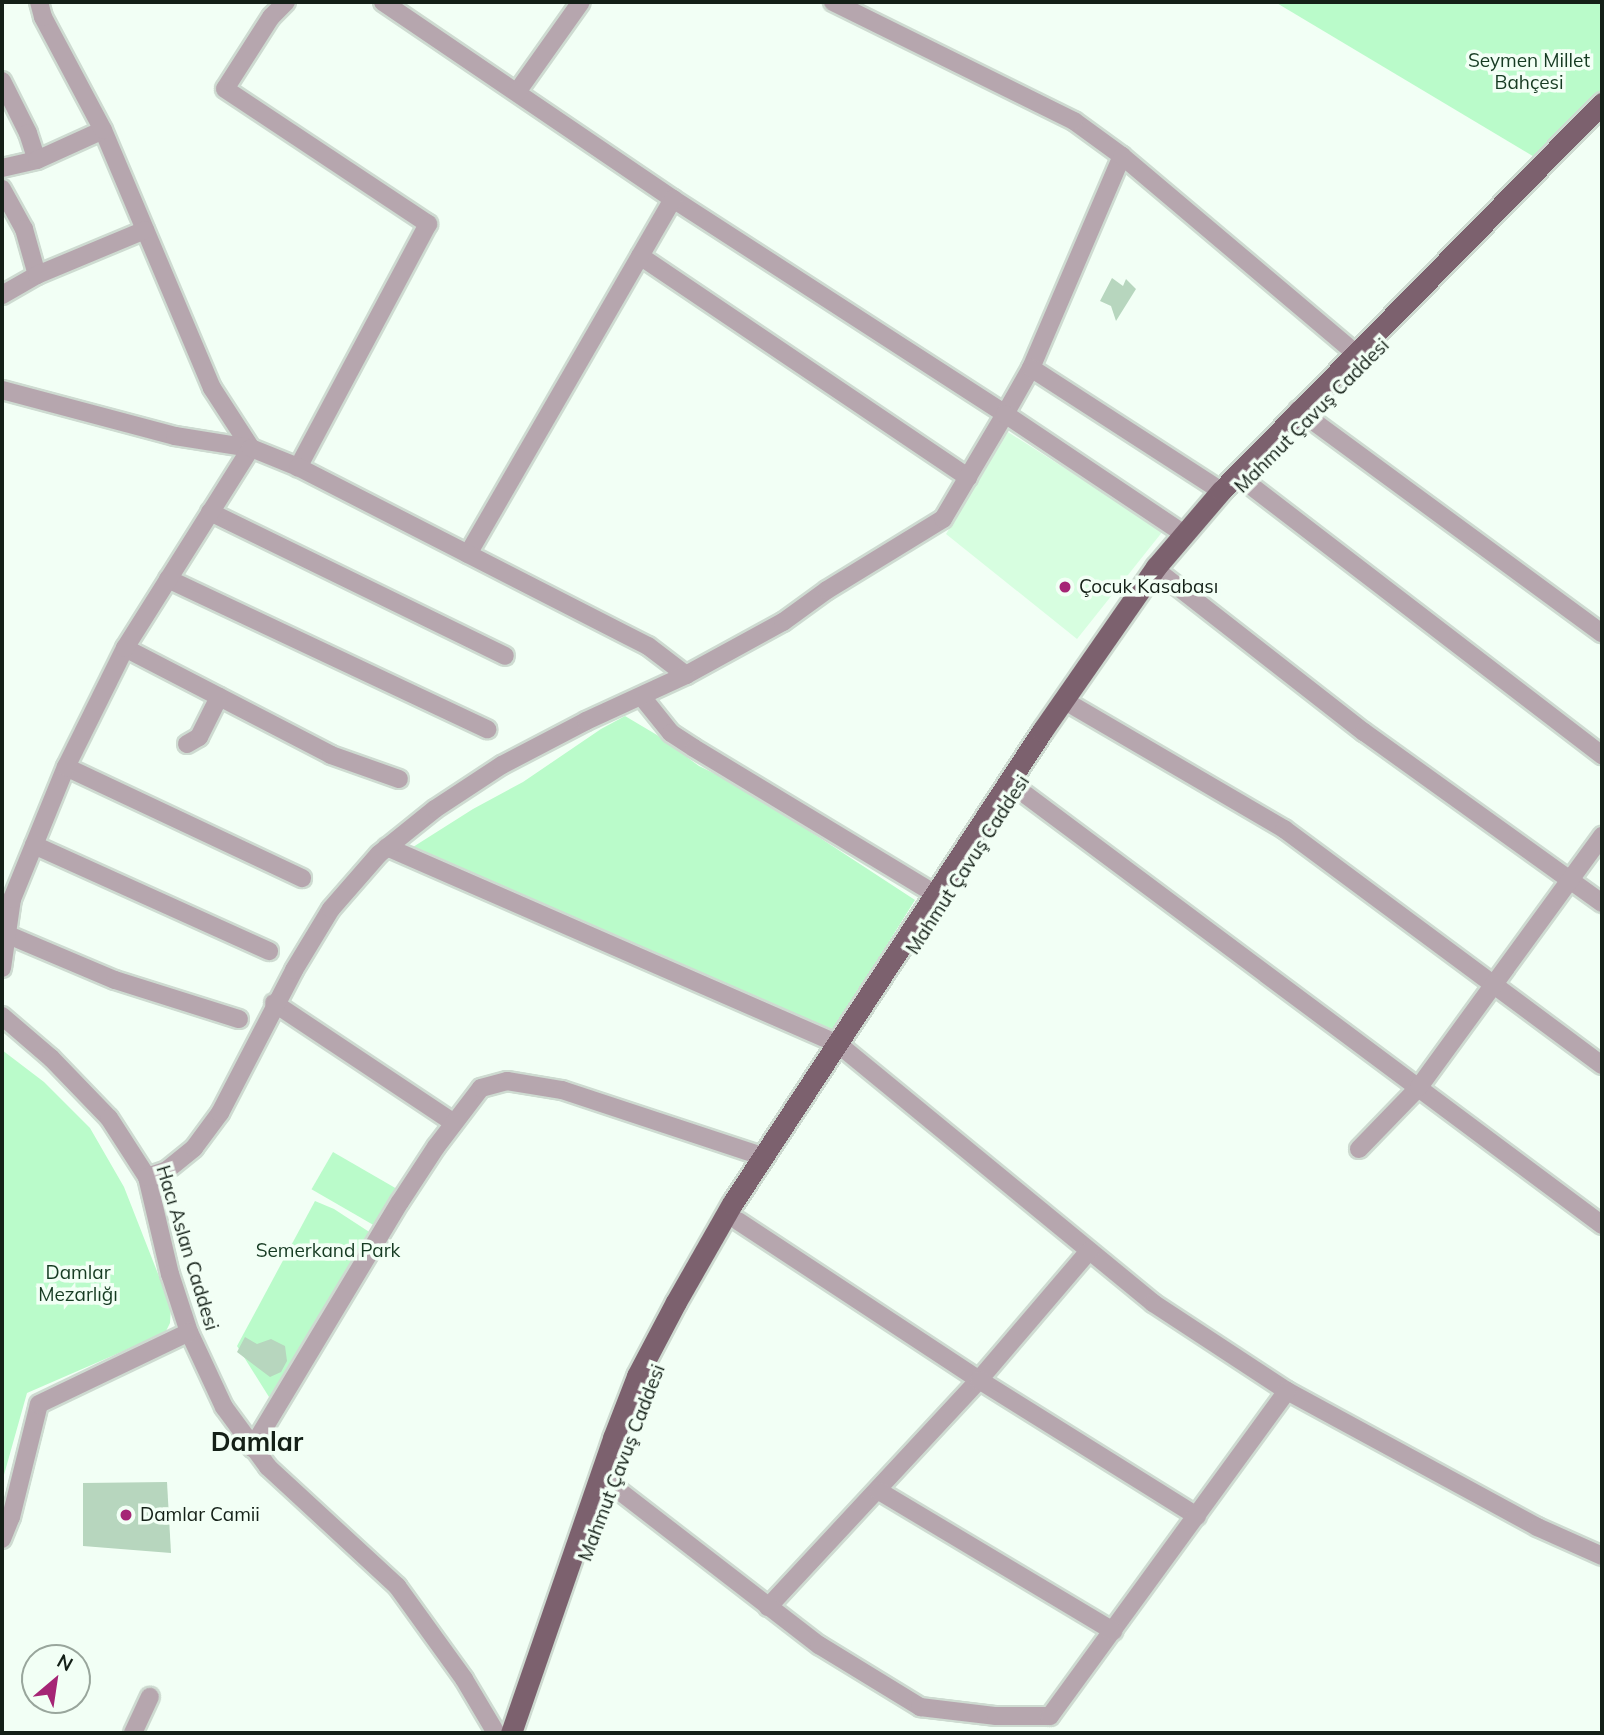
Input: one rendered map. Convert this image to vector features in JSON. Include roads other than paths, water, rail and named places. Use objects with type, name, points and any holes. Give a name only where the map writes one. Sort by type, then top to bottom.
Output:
[{"type":"main road","points":[[605,1480],[637,1377],[732,1204],[843,1048],[935,894],[1094,654],[1184,534],[1221,491],[1303,415],[1356,354],[1602,103]]},
{"type":"main road","name":"Mahmut Çavuş Caddesi","points":[[508,1732],[605,1480],[664,1354],[738,1221],[843,1048],[1072,705],[1164,576],[1303,415],[1602,122]]},
{"type":"street","points":[[39,2],[43,17],[103,130],[212,388],[251,448]]},
{"type":"street","points":[[286,2],[271,17],[225,89],[428,224],[298,467]]},
{"type":"street","points":[[383,2],[673,198],[1184,534]]},
{"type":"street","points":[[517,92],[581,2]]},
{"type":"street","points":[[833,2],[1074,121],[1122,156],[1356,354]]},
{"type":"street","points":[[2,81],[28,133],[37,160]]},
{"type":"street","points":[[2,168],[37,160],[103,130]]},
{"type":"street","points":[[147,1177],[167,1170],[194,1148],[220,1113],[274,1003],[331,909],[387,847],[435,809],[502,765],[586,721],[686,675],[783,622],[827,590],[943,519],[1031,368],[1122,156]]},
{"type":"street","points":[[2,189],[24,229],[37,275]]},
{"type":"street","points":[[467,554],[673,198]]},
{"type":"street","points":[[2,295],[37,275],[145,230]]},
{"type":"street","points":[[640,256],[968,477]]},
{"type":"street","points":[[1031,368],[1221,491]]},
{"type":"street","points":[[2,390],[175,436],[251,448],[298,467],[648,646],[686,675]]},
{"type":"street","points":[[1303,415],[1602,633]]},
{"type":"street","points":[[2,968],[7,899],[34,845],[66,767],[125,648],[251,448]]},
{"type":"street","points":[[1246,482],[1602,755]]},
{"type":"street","points":[[210,512],[505,656]]},
{"type":"street","points":[[1164,576],[1364,732],[1602,903]]},
{"type":"street","points":[[168,579],[487,729]]},
{"type":"street","points":[[125,648],[331,755],[398,779]]},
{"type":"street","points":[[187,744],[199,737],[219,697]]},
{"type":"street","points":[[642,697],[671,733],[935,894]]},
{"type":"street","points":[[1072,705],[1284,829],[1602,1065]]},
{"type":"street","points":[[66,767],[302,878]]},
{"type":"street","points":[[1018,789],[1602,1225]]},
{"type":"street","points":[[1359,1149],[1419,1087],[1573,881],[1602,836]]},
{"type":"street","points":[[34,845],[269,951]]},
{"type":"street","points":[[387,847],[843,1048],[1153,1303],[1287,1391],[1537,1527],[1602,1556]]},
{"type":"street","points":[[6,934],[115,980],[239,1019]]},
{"type":"street","points":[[274,1003],[454,1123]]},
{"type":"street","name":"Hacı Aslan Caddesi","points":[[2,1016],[51,1058],[109,1118],[147,1177],[170,1274],[189,1332],[224,1408],[252,1448],[268,1467],[397,1586],[508,1732]]},
{"type":"street","points":[[252,1448],[362,1264],[454,1123],[481,1088],[508,1081],[562,1090],[764,1157]]},
{"type":"street","points":[[738,1221],[979,1380],[1197,1516]]},
{"type":"street","points":[[768,1607],[879,1491],[979,1380],[1089,1251]]},
{"type":"street","points":[[2,1539],[38,1404],[189,1332]]},
{"type":"street","points":[[605,1480],[819,1645],[920,1707],[996,1716],[1051,1716],[1287,1391]]},
{"type":"street","points":[[879,1491],[1113,1631]]},
{"type":"street","points":[[133,1733],[150,1697]]},
{"type":"place","name":"Çocuk Kasabası","points":[[1065,587]]},
{"type":"place","name":"Damlar Camii","points":[[126,1515]]},
{"type":"district","name":"Damlar","points":[[257,1442]]},
{"type":"park label","name":"Seymen Millet Bahçesi","points":[[1529,72]]},
{"type":"park label","name":"Semerkand Park","points":[[328,1251]]},
{"type":"park label","name":"Damlar Mezarlığı","points":[[78,1284]]}]
